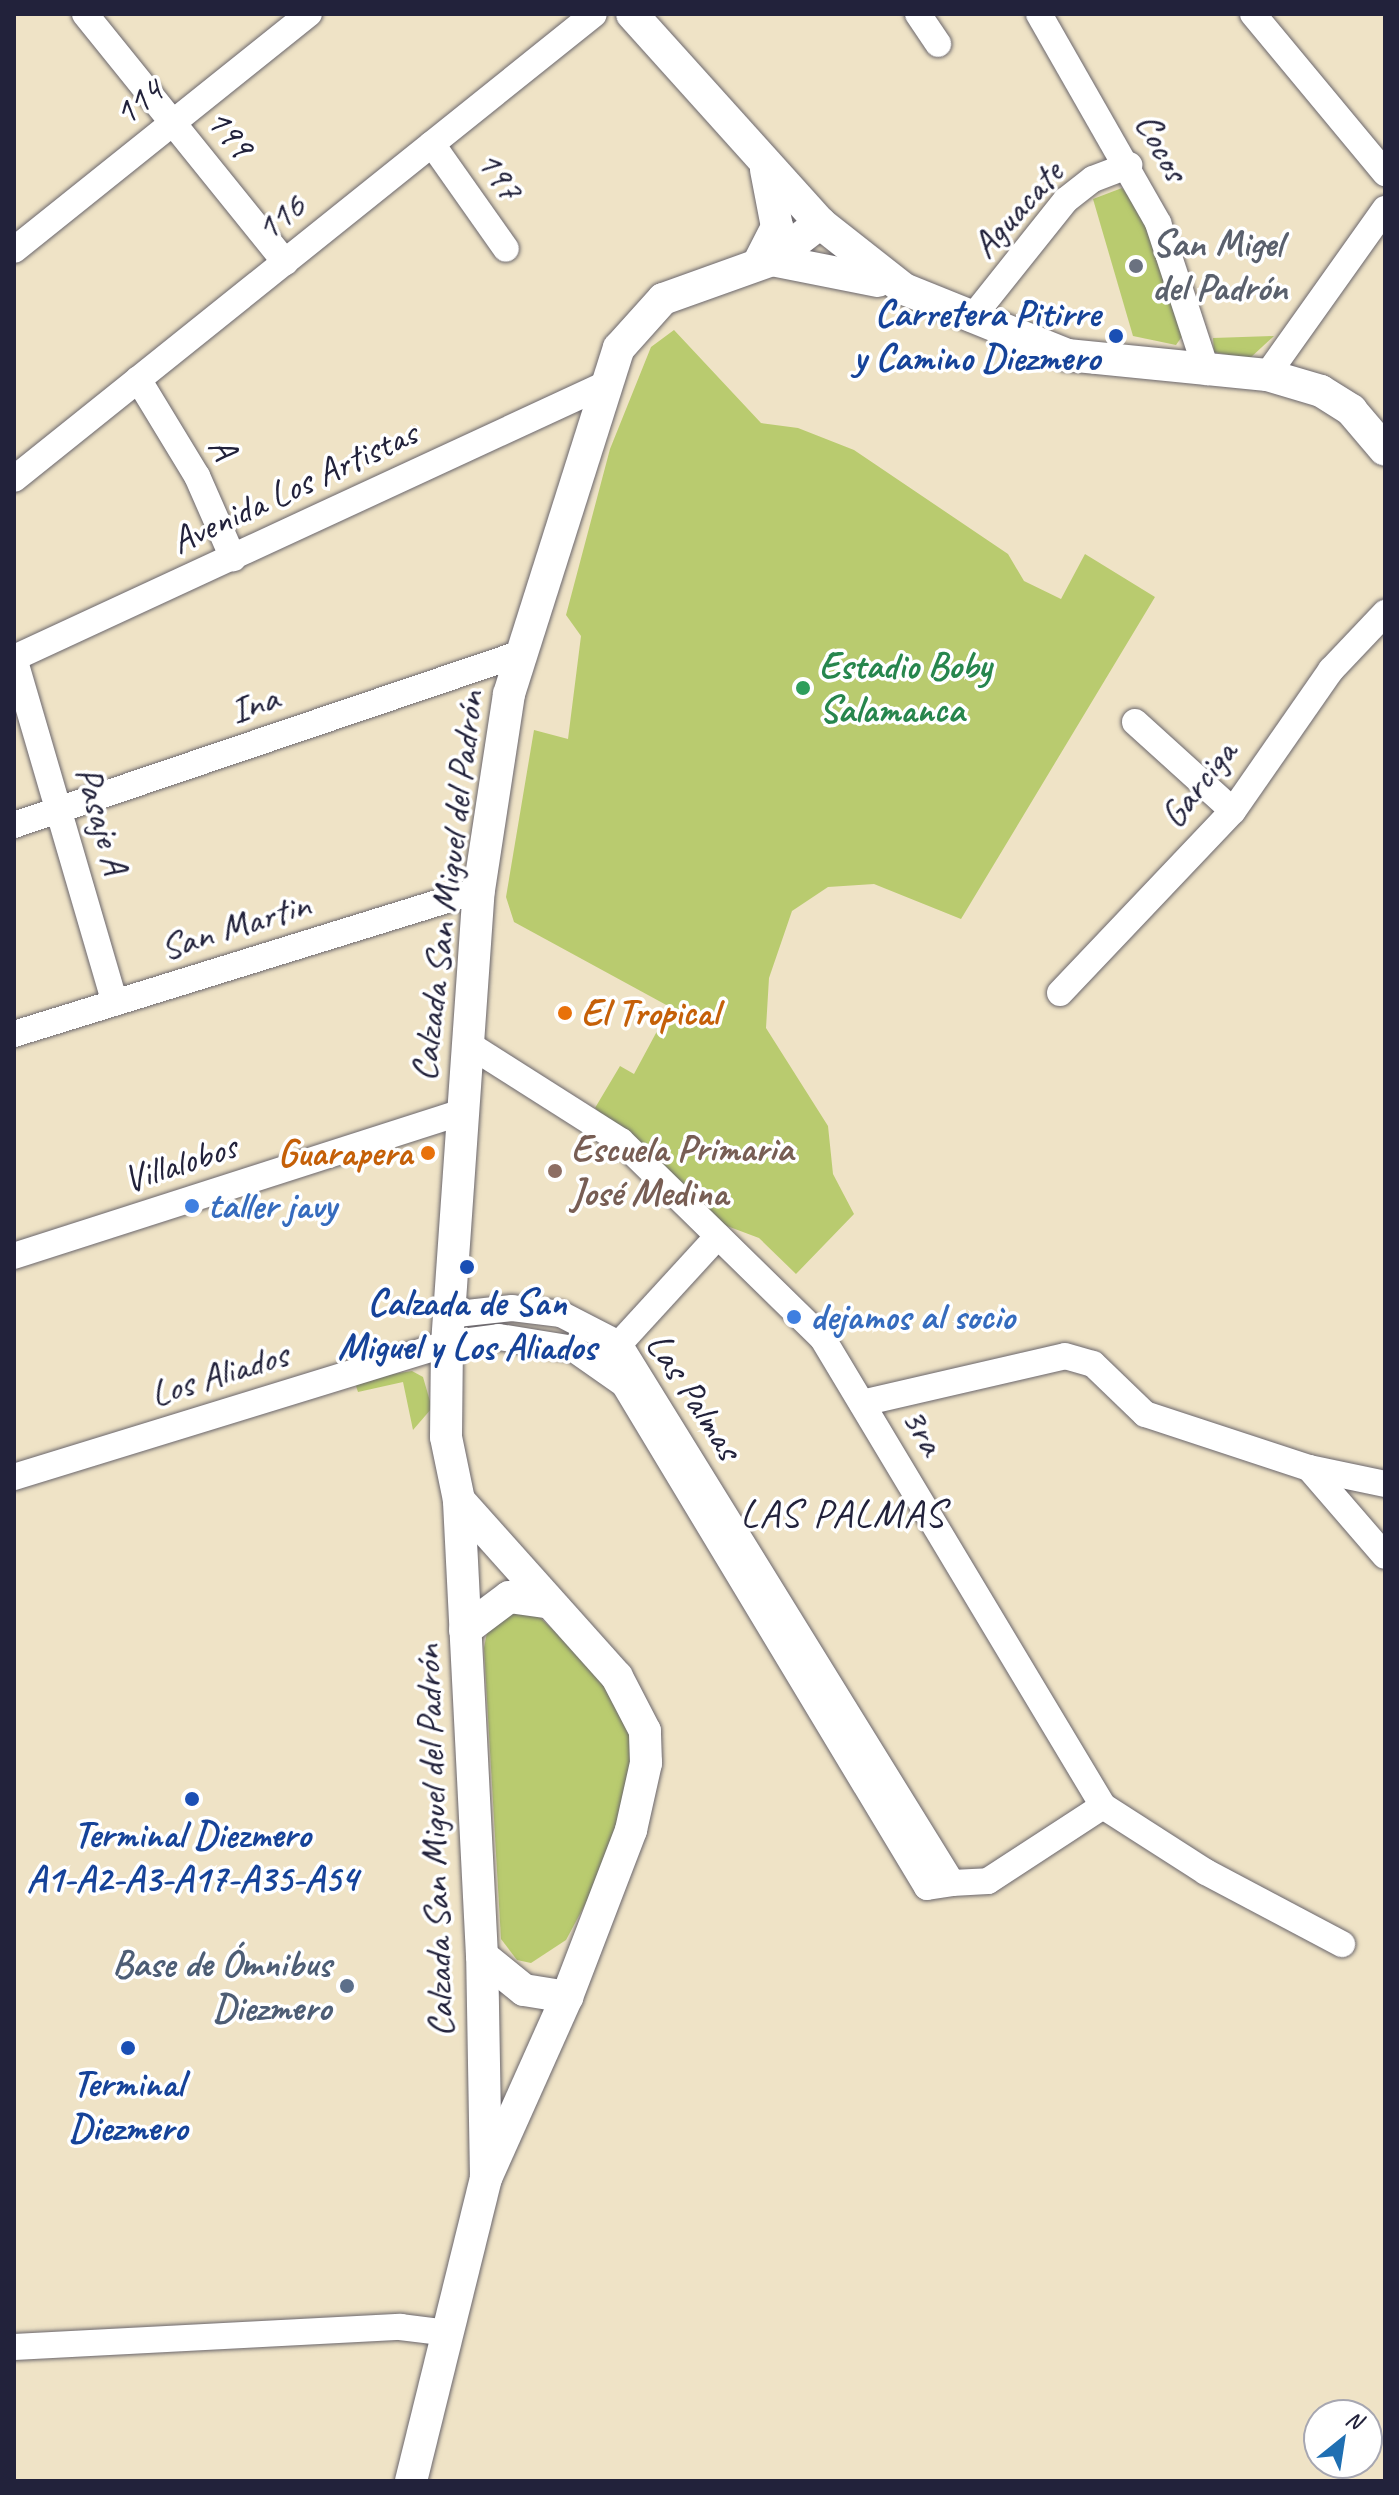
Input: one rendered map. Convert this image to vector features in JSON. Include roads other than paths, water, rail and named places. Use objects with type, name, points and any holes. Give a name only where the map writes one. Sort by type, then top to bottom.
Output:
[{"type":"main road","points":[[638,16],[820,223],[861,262],[904,289],[971,319],[1067,355],[1207,372],[1267,375],[1321,391],[1351,410],[1385,450]]},
{"type":"main road","points":[[762,160],[778,204],[774,240],[765,262],[904,289]]},
{"type":"main road","name":"Calzada San Miguel del Padrón","points":[[486,2178],[482,1956],[459,1500],[446,1437],[448,1329],[460,1113],[479,890],[519,654],[606,384],[642,316],[683,288],[765,262],[820,223]]},
{"type":"main road","name":"Calzada San Miguel del Padrón","points":[[411,2481],[486,2178],[567,1997],[631,1830],[646,1763],[645,1731],[617,1677],[545,1602],[459,1500]]},
{"type":"main road","points":[[465,1630],[509,1597],[545,1602]]},
{"type":"main road","points":[[482,1956],[524,1990],[567,1997]]},
{"type":"street","name":"199","points":[[85,14],[285,262]]},
{"type":"street","name":"114","points":[[14,250],[309,14]]},
{"type":"street","name":"116","points":[[14,479],[594,14]]},
{"type":"street","points":[[918,14],[938,44]]},
{"type":"street","name":"Cocos","points":[[1039,14],[1129,165],[1158,223],[1207,372]]},
{"type":"street","points":[[1262,17],[1385,173]]},
{"type":"street","name":"197","points":[[432,144],[506,249]]},
{"type":"street","name":"Aguacate","points":[[971,319],[1066,200],[1093,179],[1129,165]]},
{"type":"street","points":[[1267,375],[1385,209]]},
{"type":"street","name":"A","points":[[138,379],[197,476],[233,558]]},
{"type":"street","name":"Avenida Los Artistas","points":[[14,658],[606,384]]},
{"type":"street","name":"Garciga","points":[[1060,993],[1233,811],[1331,670],[1385,613]]},
{"type":"street","name":"Ina","points":[[14,825],[519,654]]},
{"type":"street","name":"Pasaje A","points":[[14,658],[115,1003]]},
{"type":"street","points":[[1135,722],[1233,811]]},
{"type":"street","name":"San Martin","points":[[14,1034],[479,890]]},
{"type":"street","name":"3ra","points":[[468,1044],[582,1111],[718,1236],[823,1339],[1103,1806],[1206,1872],[1342,1944]]},
{"type":"street","name":"Villalobos","points":[[14,1256],[460,1113]]},
{"type":"street","points":[[601,1363],[718,1236]]},
{"type":"street","name":"Las Palmas","points":[[448,1329],[512,1308],[561,1314],[619,1344],[952,1883]]},
{"type":"street","name":"Las Palmas","points":[[448,1329],[574,1349],[601,1363],[624,1384],[927,1887],[988,1881],[1103,1806]]},
{"type":"street","name":"Los Aliados","points":[[14,1477],[448,1329]]},
{"type":"street","points":[[862,1403],[1065,1356],[1093,1364],[1145,1414],[1309,1468],[1385,1484]]},
{"type":"street","points":[[1309,1468],[1385,1556]]},
{"type":"street","points":[[14,2347],[400,2327],[448,2333]]},
{"type":"place","name":"San Migel del Padrón","points":[[1136,266]]},
{"type":"place","name":"Carretera Pitirre y Camino Diezmero","points":[[1116,336]]},
{"type":"place","name":"Estadio Boby Salamanca","points":[[803,688]]},
{"type":"place","name":"El Tropical","points":[[565,1013]]},
{"type":"place","name":"Guarapera","points":[[428,1153]]},
{"type":"place","name":"Escuela Primaria José Medina","points":[[555,1171]]},
{"type":"place","name":"taller javy","points":[[192,1206]]},
{"type":"place","name":"Calzada de San Miguel y Los Aliados","points":[[467,1267]]},
{"type":"place","name":"dejamos al socio","points":[[794,1317]]},
{"type":"place","name":"Terminal Diezmero A1-A2-A3-A17-A35-A54","points":[[192,1799]]},
{"type":"place","name":"Base de Ómnibus Diezmero","points":[[347,1986]]},
{"type":"place","name":"Terminal Diezmero","points":[[128,2048]]},
{"type":"district","name":"LAS PALMAS","points":[[843,1513]]}]
